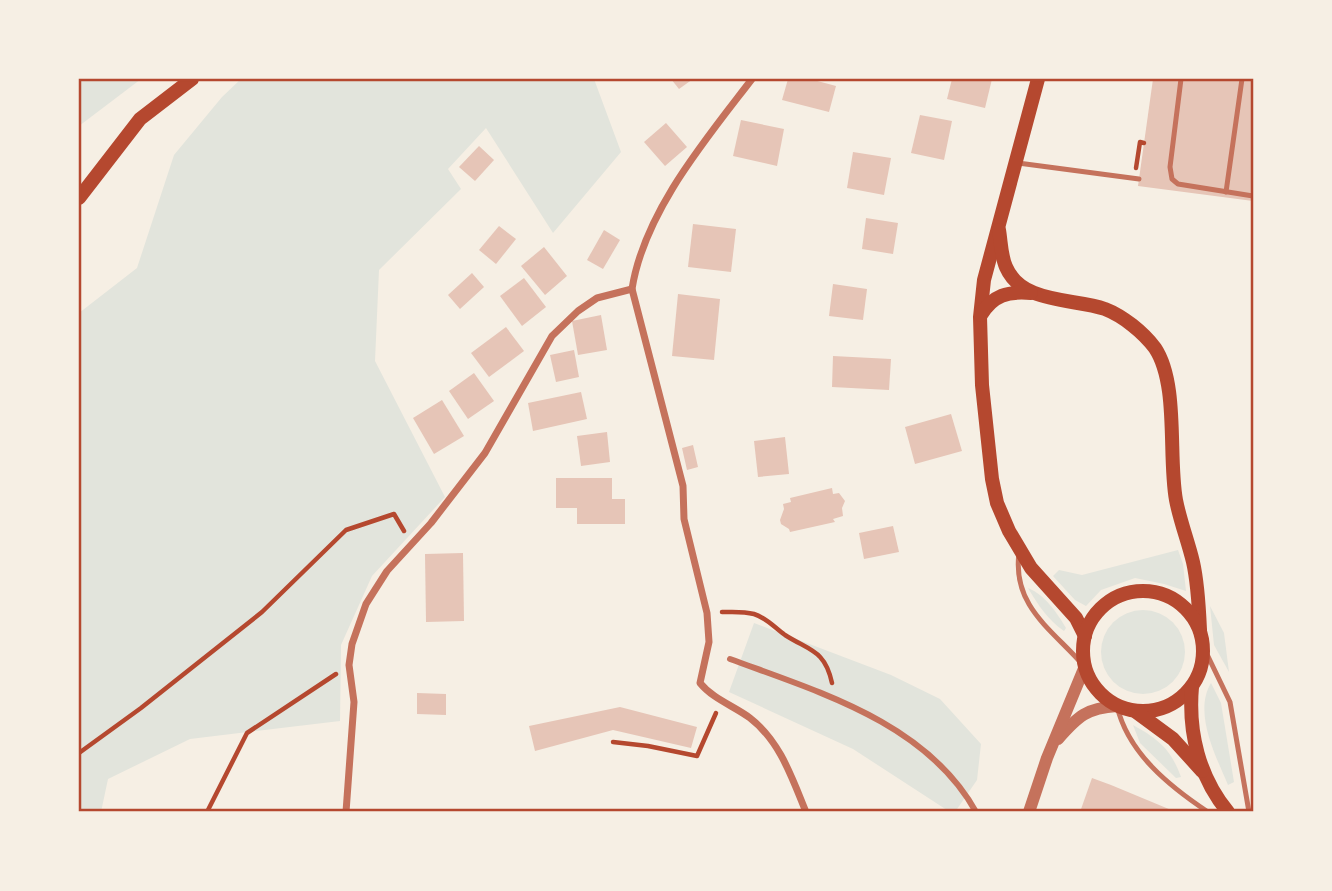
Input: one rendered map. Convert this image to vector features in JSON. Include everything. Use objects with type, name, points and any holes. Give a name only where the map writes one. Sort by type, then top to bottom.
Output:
[{"type":"main road","points":[[79,198],[140,119],[192,79]]},
{"type":"main road","points":[[1038,79],[984,281],[980,317],[982,385],[992,479],[998,503],[1019,550],[1037,576],[1076,618],[1085,636]]},
{"type":"main road","points":[[999,225],[1005,265],[1021,286],[1036,293]]},
{"type":"main road","points":[[980,317],[995,298],[1008,292],[1036,293],[1104,309],[1120,317],[1155,349],[1169,390],[1173,480],[1193,561],[1203,646],[1203,660],[1192,687],[1192,724],[1203,772]]},
{"type":"main road","points":[[1200,631],[1188,611],[1166,595],[1140,591],[1121,596],[1107,603],[1090,623],[1083,650],[1085,666],[1093,685],[1101,695],[1117,706],[1135,712],[1173,739],[1203,772],[1228,812]]},
{"type":"main road","points":[[1135,712],[1159,710],[1176,702],[1192,687]]},
{"type":"street","points":[[752,79],[697,152],[664,206],[643,248],[635,269],[632,289],[684,486],[684,519],[707,613],[709,642],[700,684],[708,693],[753,720],[769,735],[785,763],[806,812]]},
{"type":"street","points":[[345,812],[354,702],[349,665],[352,645],[366,604],[387,571],[452,498],[485,453],[542,352],[563,323],[597,298],[632,289]]},
{"type":"street","points":[[730,659],[836,700],[887,725],[934,757],[947,770],[976,812]]},
{"type":"street","points":[[1028,812],[1085,666]]},
{"type":"street","points":[[1052,747],[1079,718],[1095,708],[1117,706]]},
{"type":"lane","points":[[1181,79],[1170,167],[1172,179],[1178,184],[1253,196]]},
{"type":"lane","points":[[1226,192],[1242,79]]},
{"type":"lane","points":[[1015,162],[1139,178]]},
{"type":"lane","points":[[1019,550],[1017,569],[1021,588],[1030,608],[1085,666]]},
{"type":"lane","points":[[1203,646],[1230,702],[1250,812]]},
{"type":"lane","points":[[1117,706],[1126,734],[1139,754],[1176,788],[1208,812]]},
{"type":"path","points":[[1138,160],[1140,142],[1144,143]]},
{"type":"path","points":[[79,753],[141,708],[262,612],[346,530],[394,514],[412,543]]},
{"type":"path","points":[[707,613],[740,611],[755,614],[816,652],[828,666],[836,700]]},
{"type":"path","points":[[207,812],[247,733],[349,665]]},
{"type":"path","points":[[613,743],[648,746],[697,756],[722,699]]},
{"type":"shaded area","points":[[79,79],[141,79],[79,126]]},
{"type":"shaded area","points":[[241,79],[594,79],[621,152],[553,233],[486,128],[448,169],[461,189],[379,270],[375,361],[445,497],[372,576],[341,645],[340,721],[190,739],[108,779],[101,812],[79,812],[79,313],[137,268],[174,155],[222,97]]},
{"type":"shaded area","points":[[1178,550],[1183,564],[1186,591],[1135,578],[1101,590],[1086,606],[1075,600],[1053,576],[1059,570],[1082,575]]},
{"type":"shaded area","points":[[1028,588],[1050,605],[1066,628],[1064,631],[1044,612]]},
{"type":"shaded area","points":[[1210,606],[1224,633],[1229,672],[1214,645]]},
{"type":"shaded area","points":[[1135,610],[1151,610],[1167,617],[1178,628],[1185,644],[1182,668],[1173,682],[1151,694],[1135,694],[1119,687],[1108,676],[1101,660],[1101,644],[1108,628],[1119,617]]},
{"type":"shaded area","points":[[754,623],[891,675],[940,699],[981,744],[977,780],[955,812],[950,812],[853,749],[729,692]]},
{"type":"shaded area","points":[[1211,683],[1221,703],[1234,782],[1228,785],[1205,721],[1206,695]]},
{"type":"shaded area","points":[[1133,725],[1163,746],[1173,759],[1181,777],[1176,778],[1140,743]]},
{"type":"building","points":[[671,79],[693,79],[679,89]]},
{"type":"building","points":[[788,79],[810,79],[836,86],[829,112],[782,100]]},
{"type":"building","points":[[952,79],[992,79],[985,108],[947,99]]},
{"type":"building","points":[[1153,79],[1253,79],[1253,201],[1138,186]]},
{"type":"building","points":[[920,115],[952,121],[944,160],[911,153]]},
{"type":"building","points":[[741,120],[784,129],[777,166],[733,156]]},
{"type":"building","points":[[666,123],[687,147],[665,166],[644,142]]},
{"type":"building","points":[[479,146],[494,160],[475,181],[459,167]]},
{"type":"building","points":[[853,152],[891,158],[884,195],[847,188]]},
{"type":"building","points":[[866,218],[898,223],[893,254],[862,249]]},
{"type":"building","points":[[693,224],[736,229],[731,272],[688,267]]},
{"type":"building","points":[[499,226],[516,239],[496,264],[479,250]]},
{"type":"building","points":[[604,230],[620,240],[603,269],[587,260]]},
{"type":"building","points":[[544,247],[567,276],[545,295],[521,266]]},
{"type":"building","points":[[472,273],[484,287],[460,309],[448,295]]},
{"type":"building","points":[[524,278],[546,307],[522,326],[500,296]]},
{"type":"building","points":[[833,284],[867,289],[863,320],[829,316]]},
{"type":"building","points":[[678,294],[720,299],[714,360],[672,356]]},
{"type":"building","points":[[601,315],[607,350],[578,355],[572,321]]},
{"type":"building","points":[[506,327],[524,351],[489,377],[471,353]]},
{"type":"building","points":[[574,350],[579,377],[556,382],[550,355]]},
{"type":"building","points":[[833,356],[891,359],[889,390],[832,387]]},
{"type":"building","points":[[474,373],[494,401],[468,419],[449,391]]},
{"type":"building","points":[[581,392],[587,419],[533,431],[528,403]]},
{"type":"building","points":[[442,400],[464,436],[434,454],[413,418]]},
{"type":"building","points":[[951,414],[962,451],[915,464],[905,427]]},
{"type":"building","points":[[607,432],[610,462],[581,466],[577,436]]},
{"type":"building","points":[[785,437],[789,474],[758,477],[754,441]]},
{"type":"building","points":[[693,445],[698,467],[687,470],[682,448]]},
{"type":"building","points":[[556,478],[612,478],[612,499],[625,499],[625,524],[577,524],[577,508],[556,508]]},
{"type":"building","points":[[832,488],[833,494],[839,493],[845,501],[843,516],[833,519],[835,522],[790,532],[781,524],[783,504],[791,502],[790,498]]},
{"type":"building","points":[[893,526],[899,552],[864,559],[859,533]]},
{"type":"building","points":[[463,553],[464,621],[426,622],[425,554]]},
{"type":"building","points":[[417,693],[446,694],[446,715],[417,714]]},
{"type":"building","points":[[620,707],[697,727],[691,748],[613,730],[535,751],[529,726]]},
{"type":"building","points":[[1092,778],[1111,785],[1176,812],[1080,812]]}]
